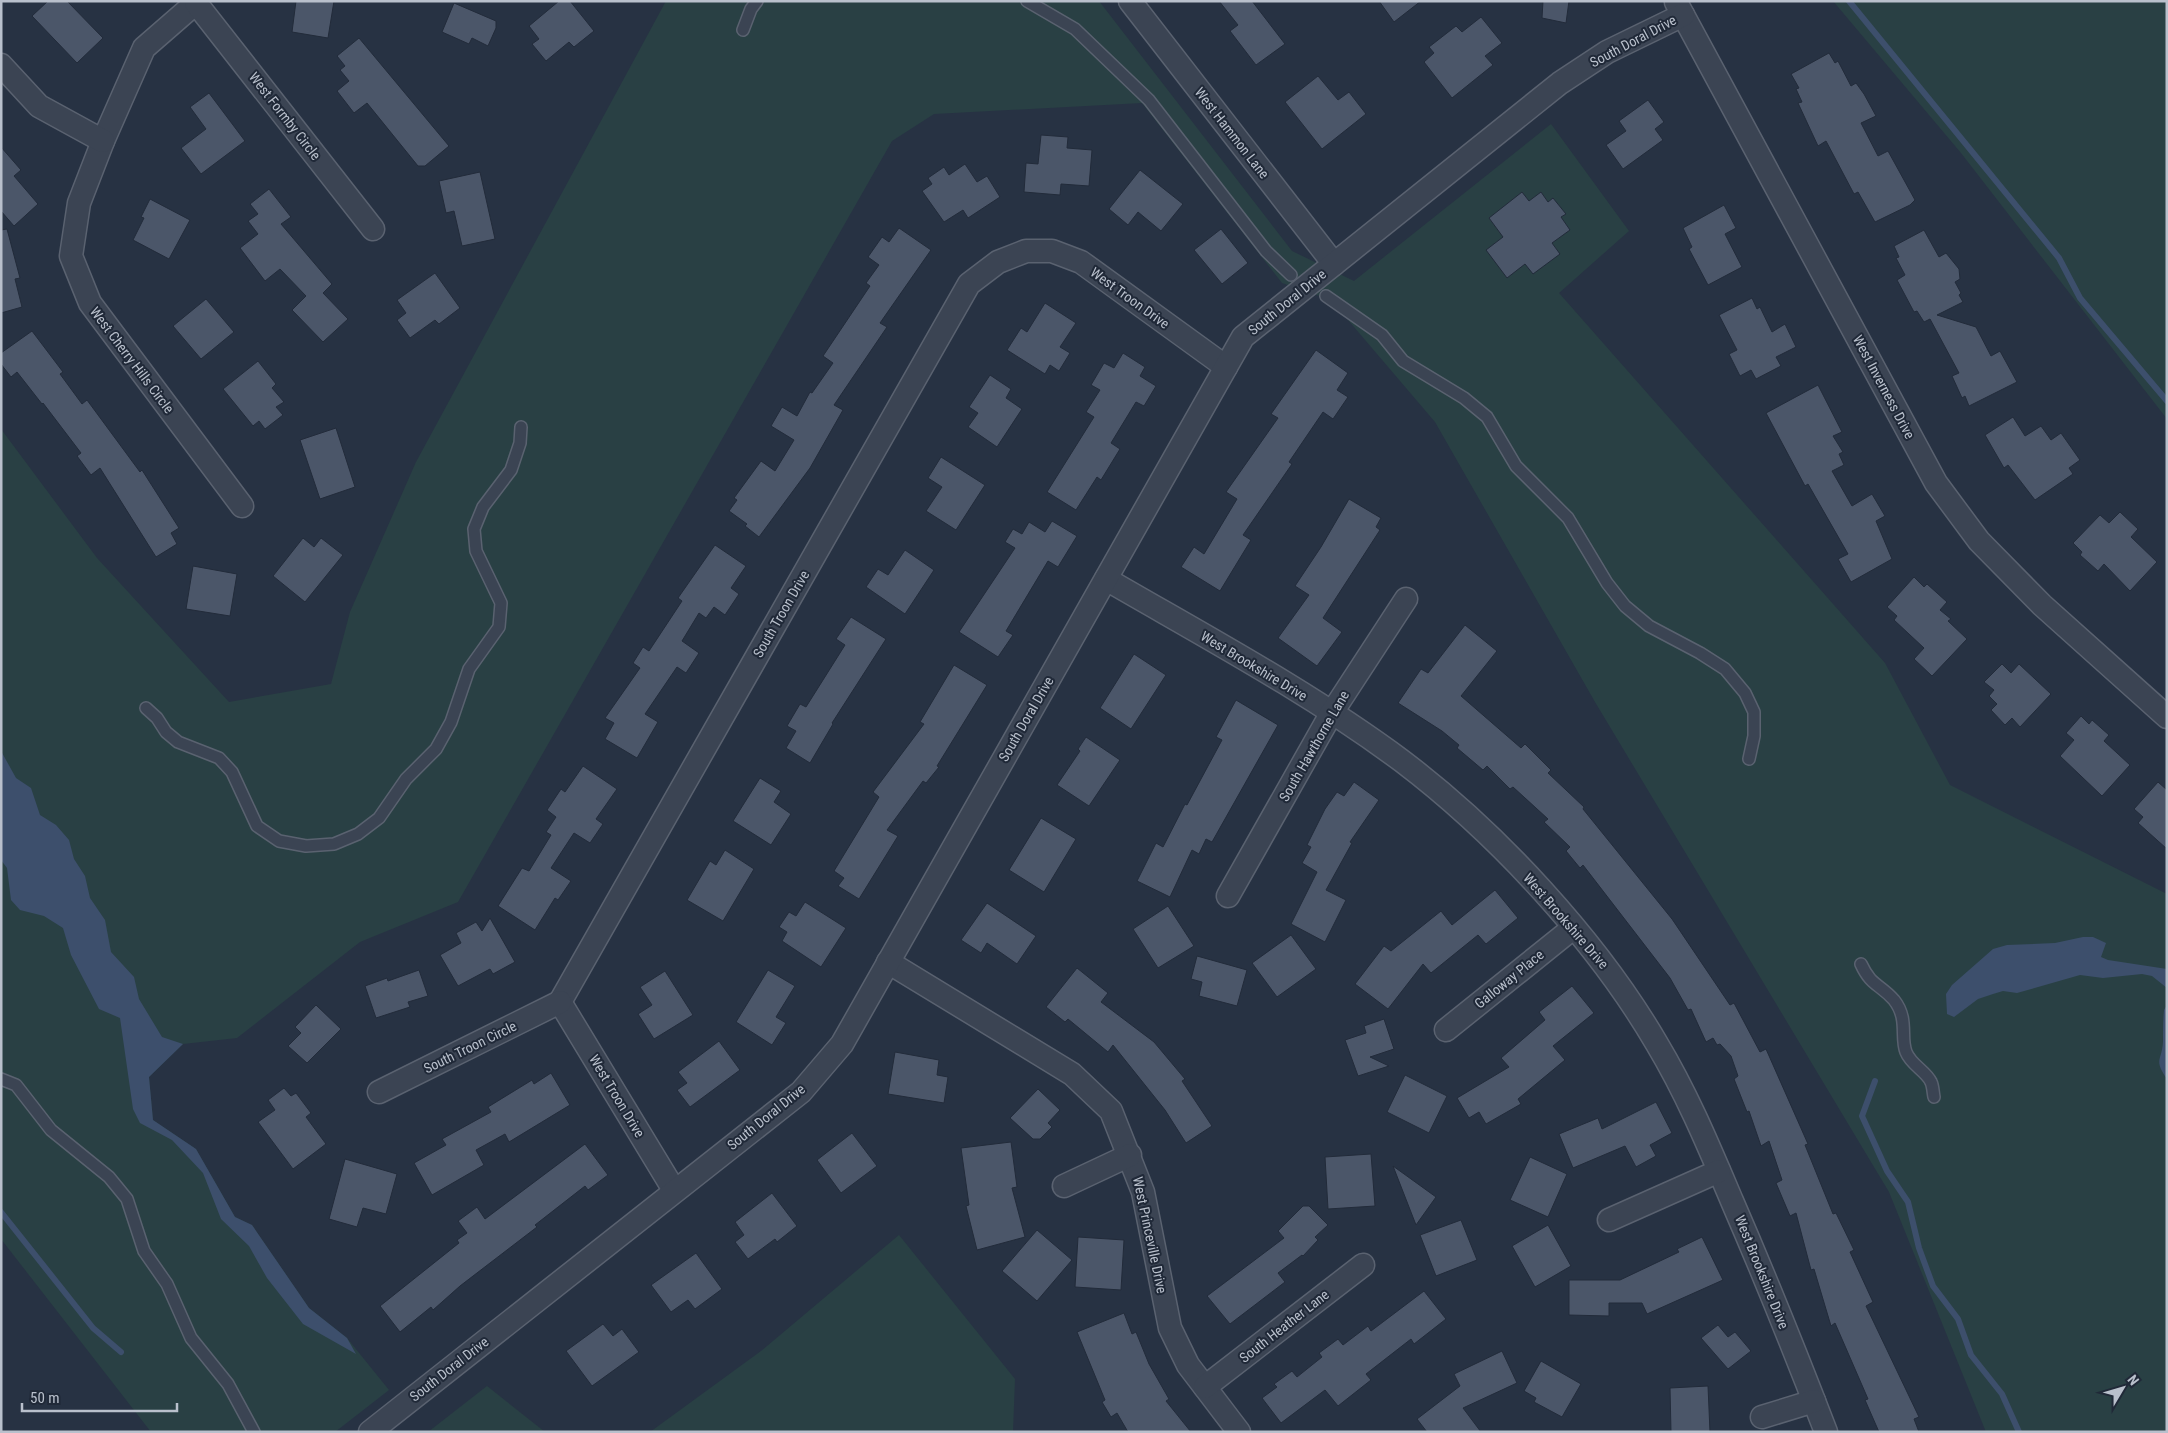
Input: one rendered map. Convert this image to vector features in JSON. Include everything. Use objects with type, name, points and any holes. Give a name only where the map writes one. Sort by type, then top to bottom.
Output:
[{"type":"street","name":"West Hammon Lane","points":[[1130,1],[1334,264]]},
{"type":"street","name":"West Cherry Hills Circle","points":[[197,2],[144,48],[103,140],[79,203],[71,256],[90,303],[242,506]]},
{"type":"street","name":"West Formby Circle","points":[[197,2],[373,229]]},
{"type":"street","name":"South Doral Drive","points":[[370,1432],[674,1190],[801,1092],[842,1044],[1243,337],[1560,83],[1679,8]]},
{"type":"street","name":"West Inverness Drive","points":[[1679,8],[1936,483],[1978,542],[2042,605],[2167,717]]},
{"type":"street","points":[[1,65],[39,106],[103,140]]},
{"type":"street","name":"West Troon Drive","points":[[1026,251],[1052,251],[1082,262],[1226,367]]},
{"type":"street","name":"South Troon Drive","points":[[560,1002],[969,284],[998,262],[1026,251]]},
{"type":"street","name":"West Brookshire Drive","points":[[1106,578],[1288,684],[1403,762],[1480,828],[1532,880],[1604,964],[1657,1043],[1696,1116],[1766,1278],[1826,1432]]},
{"type":"street","name":"South Hawthorne Lane","points":[[1228,896],[1332,714],[1406,599]]},
{"type":"street","name":"Galloway Place","points":[[1446,1030],[1573,928]]},
{"type":"street","name":"West Princeville Drive","points":[[888,962],[1072,1074],[1111,1111],[1144,1192],[1170,1328],[1188,1364],[1240,1432]]},
{"type":"street","name":"West Troon Drive","points":[[560,1002],[674,1190]]},
{"type":"street","name":"South Troon Circle","points":[[379,1092],[560,1002]]},
{"type":"street","points":[[1064,1186],[1130,1155]]},
{"type":"street","points":[[1608,1220],[1719,1171]]},
{"type":"street","name":"South Heather Lane","points":[[1205,1387],[1363,1265]]},
{"type":"street","points":[[1762,1417],[1814,1401]]},
{"type":"lane","points":[[744,30],[751,9],[757,1]]},
{"type":"lane","points":[[1027,1],[1076,29],[1149,100],[1266,251],[1291,275]]},
{"type":"lane","points":[[1326,296],[1382,335],[1403,361],[1464,398],[1487,417],[1516,466],[1568,518],[1607,583],[1625,606],[1649,626],[1700,653],[1725,669],[1745,693],[1754,712],[1754,736],[1749,759]]},
{"type":"lane","points":[[146,708],[157,718],[166,732],[178,742],[219,758],[232,772],[257,826],[279,842],[306,846],[334,844],[358,834],[379,818],[406,778],[436,749],[451,722],[469,669],[499,627],[501,603],[476,551],[474,529],[483,507],[511,470],[520,444],[521,427]]},
{"type":"lane","points":[[1861,964],[1867,978],[1894,1000],[1901,1013],[1905,1030],[1905,1051],[1915,1066],[1931,1081],[1934,1097]]},
{"type":"lane","points":[[1,1079],[16,1085],[51,1130],[109,1178],[127,1198],[144,1250],[167,1284],[191,1338],[228,1384],[254,1432]]},
{"type":"green space","points":[[666,1],[1099,1],[1292,251],[1354,281],[1551,124],[1629,231],[1559,293],[1885,663],[1950,785],[2167,894],[2167,1432],[1986,1432],[1889,1192],[1595,702],[1435,422],[1331,300],[1282,283],[1142,103],[934,114],[892,141],[458,902],[360,942],[237,1038],[183,1044],[149,1077],[153,1120],[196,1149],[235,1217],[252,1225],[309,1308],[347,1338],[389,1390],[335,1432],[151,1432],[1,1239],[1,429],[97,558],[229,702],[331,684],[350,612],[416,462]]},
{"type":"green space","points":[[1833,1],[2167,1],[2167,419],[1961,153]]},
{"type":"green space","points":[[899,1235],[1015,1379],[1013,1432],[650,1432],[761,1351]]},
{"type":"green space","points":[[487,1386],[545,1432],[428,1432]]},
{"type":"water","points":[[1,751],[16,778],[31,788],[40,815],[56,825],[69,840],[74,859],[85,876],[90,898],[105,920],[111,952],[134,977],[139,999],[162,1037],[183,1044],[149,1077],[153,1120],[196,1149],[235,1217],[252,1225],[309,1308],[347,1338],[356,1354],[303,1324],[267,1278],[249,1246],[221,1219],[203,1173],[172,1140],[140,1123],[133,1109],[120,1018],[99,1009],[71,955],[63,928],[44,916],[20,910],[11,900],[7,868],[1,860]]},
{"type":"water","points":[[2083,937],[2093,937],[2106,943],[2101,957],[2108,960],[2167,969],[2167,988],[2152,976],[2142,974],[2103,978],[2080,975],[2017,993],[2003,991],[1978,999],[1954,1017],[1947,1014],[1946,994],[1952,985],[1993,949],[2007,945],[2055,943]]},
{"type":"water","points":[[2167,1005],[2167,1079],[2160,1067],[2159,1060],[2163,1042],[2164,1010]]},
{"type":"building","points":[[48,1],[67,1],[103,38],[77,63],[32,16]]},
{"type":"building","points":[[296,1],[334,1],[328,38],[292,32]]},
{"type":"building","points":[[559,1],[570,1],[594,31],[574,47],[569,42],[546,61],[532,44],[539,39],[529,26]]},
{"type":"building","points":[[1219,1],[1252,1],[1285,44],[1256,65],[1230,31],[1238,25]]},
{"type":"building","points":[[1379,1],[1421,1],[1394,22]]},
{"type":"building","points":[[1543,1],[1569,1],[1566,23],[1542,18]]},
{"type":"building","points":[[454,3],[496,21],[496,28],[488,46],[472,38],[469,44],[442,32]]},
{"type":"building","points":[[1481,17],[1502,43],[1485,56],[1493,65],[1452,98],[1424,62],[1434,53],[1429,47],[1456,26],[1462,32]]},
{"type":"building","points":[[359,38],[449,146],[425,166],[418,166],[367,103],[354,113],[337,91],[349,81],[340,70],[345,66],[337,56]]},
{"type":"building","points":[[1829,53],[1835,63],[1838,61],[1851,86],[1856,83],[1876,116],[1861,123],[1878,156],[1888,151],[1915,200],[1910,205],[1875,222],[1858,192],[1854,194],[1826,141],[1818,146],[1798,103],[1802,102],[1796,89],[1799,88],[1791,74]]},
{"type":"building","points":[[1318,76],[1338,100],[1349,92],[1366,114],[1322,149],[1285,102]]},
{"type":"building","points":[[209,93],[245,141],[201,174],[181,148],[206,129],[190,107]]},
{"type":"building","points":[[1648,100],[1664,122],[1655,129],[1663,140],[1623,169],[1606,145],[1626,131],[1619,121]]},
{"type":"building","points":[[1041,135],[1068,137],[1067,148],[1092,150],[1089,186],[1061,184],[1060,195],[1024,192],[1026,163],[1038,164]]},
{"type":"building","points":[[1,147],[21,170],[14,176],[38,204],[14,226],[1,211]]},
{"type":"building","points":[[965,164],[977,182],[987,176],[1000,197],[968,218],[963,210],[944,222],[922,191],[932,184],[928,178],[944,167],[949,175]]},
{"type":"building","points":[[1140,170],[1183,204],[1161,231],[1138,212],[1128,225],[1109,209]]},
{"type":"building","points":[[480,172],[495,239],[462,246],[454,211],[446,213],[439,181]]},
{"type":"building","points":[[269,189],[291,217],[281,224],[332,284],[323,293],[348,319],[323,342],[292,310],[306,296],[280,269],[265,281],[240,248],[258,234],[248,221],[258,214],[250,204]]},
{"type":"building","points":[[1522,192],[1529,201],[1541,192],[1548,202],[1553,198],[1566,214],[1561,217],[1570,230],[1552,243],[1560,254],[1533,274],[1525,264],[1507,278],[1486,250],[1503,237],[1489,218]]},
{"type":"building","points":[[150,199],[190,220],[169,259],[133,240],[144,218],[141,217]]},
{"type":"building","points":[[1724,205],[1736,228],[1725,234],[1742,267],[1708,285],[1689,249],[1692,247],[1683,228]]},
{"type":"building","points":[[899,228],[931,250],[880,323],[887,327],[834,405],[843,410],[810,468],[759,537],[745,526],[747,524],[729,511],[737,500],[734,498],[761,461],[775,471],[794,440],[771,426],[782,407],[797,416],[810,392],[812,393],[833,363],[823,356],[870,286],[866,283],[879,265],[868,257],[882,237],[889,242]]},
{"type":"building","points":[[7,229],[20,278],[15,279],[22,307],[1,313],[1,230]]},
{"type":"building","points":[[1221,229],[1248,263],[1222,284],[1194,250]]},
{"type":"building","points":[[1924,230],[1939,257],[1946,253],[1959,269],[1960,279],[1955,282],[1963,302],[1937,315],[1976,327],[1991,356],[2000,351],[2017,382],[1969,406],[1965,396],[1962,398],[1952,376],[1959,373],[1930,319],[1924,322],[1917,311],[1914,312],[1897,280],[1905,275],[1896,258],[1899,257],[1894,246]]},
{"type":"building","points":[[435,273],[460,308],[439,324],[435,320],[410,338],[397,320],[406,313],[397,300]]},
{"type":"building","points":[[1752,298],[1757,309],[1760,307],[1772,332],[1785,324],[1796,347],[1776,357],[1781,366],[1756,379],[1751,370],[1740,376],[1729,354],[1737,350],[1719,315]]},
{"type":"building","points":[[206,299],[234,332],[201,359],[173,326]]},
{"type":"building","points":[[1045,303],[1076,323],[1060,347],[1070,353],[1059,371],[1050,365],[1045,374],[1007,350],[1021,328],[1027,332]]},
{"type":"building","points":[[32,331],[63,372],[60,374],[82,404],[87,400],[140,472],[142,470],[179,528],[171,533],[177,544],[156,557],[100,468],[91,475],[77,456],[81,453],[43,403],[17,372],[11,377],[1,364],[1,353]]},
{"type":"building","points":[[1316,350],[1348,373],[1337,390],[1348,397],[1333,419],[1323,412],[1289,462],[1292,464],[1243,535],[1251,540],[1220,591],[1181,567],[1194,547],[1204,554],[1237,499],[1226,492],[1278,418],[1271,414]]},
{"type":"building","points":[[1123,353],[1145,367],[1140,376],[1156,386],[1144,406],[1136,402],[1111,443],[1120,449],[1101,480],[1097,477],[1076,510],[1047,492],[1094,417],[1086,412],[1100,390],[1091,385],[1104,363],[1114,368]]},
{"type":"building","points":[[258,361],[276,384],[272,388],[284,402],[276,407],[283,415],[265,429],[259,421],[253,426],[223,389]]},
{"type":"building","points":[[990,375],[1011,389],[1006,398],[1022,409],[997,447],[968,427],[978,413],[969,407]]},
{"type":"building","points":[[1818,385],[1842,432],[1833,436],[1843,452],[1839,454],[1844,465],[1832,471],[1852,506],[1872,494],[1885,516],[1876,521],[1892,559],[1851,582],[1838,559],[1848,554],[1808,484],[1805,486],[1766,413]]},
{"type":"building","points":[[2013,417],[2025,436],[2041,426],[2051,440],[2061,433],[2080,460],[2069,468],[2073,474],[2035,500],[2008,465],[2004,468],[1985,435]]},
{"type":"building","points":[[336,428],[355,487],[320,499],[300,440]]},
{"type":"building","points":[[941,457],[985,485],[956,530],[926,511],[942,487],[928,478]]},
{"type":"building","points":[[1349,499],[1381,518],[1376,527],[1380,530],[1323,618],[1342,632],[1317,666],[1278,638],[1309,595],[1295,586],[1321,547]]},
{"type":"building","points":[[2120,512],[2138,529],[2131,537],[2157,562],[2130,591],[2104,564],[2098,571],[2080,555],[2082,552],[2073,543],[2100,515],[2109,523]]},
{"type":"building","points":[[1052,521],[1077,536],[1058,567],[1048,561],[1006,631],[1013,635],[998,657],[959,632],[1015,548],[1005,542],[1013,529],[1022,534],[1029,522],[1045,532]]},
{"type":"building","points":[[303,538],[314,547],[321,538],[343,555],[305,602],[273,576]]},
{"type":"building","points":[[715,545],[746,566],[731,588],[739,594],[725,615],[714,607],[706,618],[699,613],[682,641],[699,653],[686,673],[677,667],[645,714],[658,722],[637,758],[605,739],[614,723],[605,718],[640,668],[633,663],[643,647],[649,651],[682,601],[678,598]]},
{"type":"building","points":[[905,550],[934,570],[905,614],[866,587],[878,569],[888,575]]},
{"type":"building","points":[[193,566],[237,574],[230,616],[186,609]]},
{"type":"building","points":[[1914,577],[1924,587],[1927,584],[1947,602],[1940,610],[1951,619],[1948,621],[1967,639],[1932,676],[1914,659],[1924,648],[1894,620],[1897,616],[1887,607]]},
{"type":"building","points":[[851,617],[886,639],[832,723],[810,763],[786,748],[796,731],[787,726],[800,704],[806,707],[845,645],[836,639]]},
{"type":"building","points":[[1465,625],[1497,651],[1461,696],[1521,748],[1525,744],[1551,770],[1548,773],[1584,807],[1583,809],[1672,919],[1730,1005],[1734,1003],[1760,1052],[1766,1049],[1808,1144],[1805,1145],[1833,1214],[1836,1213],[1854,1250],[1850,1252],[1873,1302],[1866,1306],[1919,1417],[1914,1419],[1919,1432],[1879,1432],[1865,1400],[1868,1399],[1835,1323],[1831,1326],[1814,1269],[1811,1270],[1796,1213],[1790,1216],[1776,1183],[1782,1180],[1769,1141],[1761,1146],[1749,1111],[1747,1112],[1734,1079],[1738,1076],[1731,1056],[1720,1044],[1717,1045],[1713,1038],[1706,1042],[1691,1009],[1688,1010],[1670,978],[1583,865],[1580,868],[1566,851],[1570,847],[1544,822],[1548,819],[1513,787],[1510,789],[1487,766],[1483,770],[1457,748],[1459,745],[1442,731],[1398,703],[1421,669],[1428,673]]},
{"type":"building","points":[[1134,654],[1166,675],[1131,729],[1100,708]]},
{"type":"building","points":[[2002,664],[2011,673],[2019,664],[2051,694],[2020,727],[2012,718],[2005,725],[1991,710],[1997,704],[1989,696],[1994,690],[1984,682]]},
{"type":"building","points":[[954,665],[987,685],[937,766],[939,767],[926,783],[923,781],[887,830],[898,836],[859,899],[838,886],[844,878],[834,871],[879,797],[873,792],[924,724],[920,722]]},
{"type":"building","points":[[1236,700],[1278,725],[1212,842],[1206,839],[1199,854],[1192,850],[1170,897],[1137,881],[1156,843],[1163,847],[1185,804],[1187,805],[1222,740],[1216,737]]},
{"type":"building","points":[[2081,716],[2089,724],[2092,720],[2109,735],[2104,741],[2130,765],[2102,796],[2060,756],[2074,740],[2066,733]]},
{"type":"building","points":[[1086,737],[1120,760],[1089,806],[1057,785],[1080,751],[1078,749]]},
{"type":"building","points":[[583,766],[617,789],[596,819],[603,824],[590,843],[574,833],[551,868],[571,881],[558,900],[555,898],[535,930],[498,906],[522,868],[529,871],[551,835],[546,832],[556,817],[547,810],[561,789],[565,792]]},
{"type":"building","points":[[760,778],[781,791],[774,802],[791,814],[771,845],[733,821]]},
{"type":"building","points":[[1354,782],[1379,800],[1350,842],[1352,843],[1326,890],[1346,900],[1325,942],[1291,924],[1317,872],[1302,863],[1311,847],[1307,845],[1325,809],[1337,792],[1344,796]]},
{"type":"building","points":[[2158,782],[2167,790],[2167,849],[2138,823],[2143,817],[2134,809]]},
{"type":"building","points":[[1041,818],[1076,839],[1044,892],[1009,870]]},
{"type":"building","points":[[725,850],[754,869],[723,921],[687,900],[710,861],[716,865]]},
{"type":"building","points":[[1495,890],[1518,918],[1486,944],[1478,935],[1431,973],[1423,964],[1388,1009],[1355,984],[1384,946],[1391,951],[1441,911],[1452,925]]},
{"type":"building","points":[[805,902],[846,928],[821,967],[782,941],[787,932],[779,927],[789,912],[796,916]]},
{"type":"building","points":[[987,903],[1036,936],[1017,964],[987,943],[981,953],[961,940]]},
{"type":"building","points":[[1168,906],[1194,946],[1158,968],[1133,929]]},
{"type":"building","points":[[490,918],[515,962],[493,974],[490,969],[458,986],[440,955],[461,943],[456,933],[476,922],[482,931]]},
{"type":"building","points":[[1291,935],[1316,969],[1277,997],[1252,963]]},
{"type":"building","points":[[1197,956],[1247,970],[1237,1006],[1199,996],[1202,982],[1191,979]]},
{"type":"building","points":[[1077,968],[1108,993],[1101,1002],[1154,1042],[1185,1079],[1182,1081],[1212,1126],[1186,1143],[1165,1110],[1113,1045],[1108,1052],[1068,1019],[1065,1022],[1046,1007]]},
{"type":"building","points":[[419,970],[428,996],[408,1002],[410,1007],[376,1018],[365,986],[387,978],[388,981]]},
{"type":"building","points":[[768,970],[795,986],[776,1017],[786,1023],[772,1045],[736,1022]]},
{"type":"building","points":[[665,971],[693,1015],[654,1039],[638,1014],[652,1005],[640,987]]},
{"type":"building","points":[[1572,986],[1594,1013],[1553,1046],[1565,1060],[1518,1099],[1521,1104],[1486,1124],[1479,1112],[1469,1118],[1457,1098],[1509,1067],[1501,1058],[1545,1020],[1539,1012]]},
{"type":"building","points":[[316,1005],[341,1029],[307,1063],[288,1046],[301,1033],[295,1027]]},
{"type":"building","points":[[1384,1019],[1394,1049],[1370,1057],[1389,1066],[1358,1076],[1345,1040],[1366,1033],[1364,1026]]},
{"type":"building","points":[[719,1041],[740,1070],[690,1107],[677,1090],[687,1083],[678,1072]]},
{"type":"building","points":[[895,1052],[939,1060],[937,1075],[948,1077],[944,1103],[888,1094]]},
{"type":"building","points":[[551,1073],[570,1105],[509,1142],[505,1134],[476,1150],[484,1165],[432,1195],[414,1163],[446,1145],[442,1139],[491,1112],[488,1107],[532,1080],[534,1084]]},
{"type":"building","points":[[1405,1075],[1447,1096],[1429,1133],[1387,1112]]},
{"type":"building","points":[[284,1088],[291,1096],[296,1093],[311,1113],[306,1117],[326,1144],[293,1169],[258,1122],[275,1110],[268,1100]]},
{"type":"building","points":[[1038,1089],[1060,1110],[1048,1123],[1052,1127],[1040,1139],[1033,1139],[1010,1118]]},
{"type":"building","points":[[1656,1102],[1672,1133],[1650,1145],[1656,1156],[1636,1167],[1625,1146],[1573,1168],[1559,1134],[1598,1118],[1602,1129]]},
{"type":"building","points":[[852,1133],[877,1166],[841,1193],[817,1160]]},
{"type":"building","points":[[1011,1142],[1017,1187],[1012,1188],[1025,1237],[977,1250],[966,1206],[969,1205],[961,1148]]},
{"type":"building","points":[[585,1144],[608,1175],[588,1190],[585,1186],[535,1225],[537,1227],[460,1286],[433,1310],[431,1307],[400,1332],[380,1306],[459,1243],[457,1240],[467,1233],[458,1221],[477,1207],[485,1219]]},
{"type":"building","points":[[1371,1154],[1375,1206],[1328,1209],[1325,1157]]},
{"type":"building","points":[[1530,1157],[1567,1174],[1548,1217],[1510,1200]]},
{"type":"building","points":[[345,1159],[397,1174],[386,1214],[363,1208],[357,1227],[329,1219]]},
{"type":"building","points":[[1393,1166],[1436,1197],[1416,1225]]},
{"type":"building","points":[[772,1193],[797,1226],[777,1242],[775,1239],[748,1259],[735,1242],[744,1235],[735,1222]]},
{"type":"building","points":[[1303,1206],[1309,1206],[1328,1225],[1315,1237],[1318,1240],[1303,1256],[1278,1273],[1285,1282],[1230,1324],[1207,1296],[1284,1238],[1278,1231]]},
{"type":"building","points":[[1461,1220],[1477,1260],[1436,1276],[1420,1235]]},
{"type":"building","points":[[1548,1225],[1571,1266],[1535,1287],[1512,1246]]},
{"type":"building","points":[[1037,1230],[1072,1260],[1037,1301],[1002,1271]]},
{"type":"building","points":[[1078,1237],[1124,1240],[1121,1290],[1075,1287]]},
{"type":"building","points":[[1702,1237],[1723,1280],[1647,1314],[1642,1303],[1609,1303],[1609,1316],[1569,1315],[1569,1280],[1620,1280],[1679,1252],[1677,1249]]},
{"type":"building","points":[[696,1253],[722,1289],[695,1309],[688,1300],[671,1312],[651,1285]]},
{"type":"building","points":[[1424,1291],[1446,1319],[1414,1344],[1411,1339],[1366,1374],[1371,1380],[1338,1406],[1325,1390],[1281,1423],[1262,1398],[1277,1387],[1274,1384],[1292,1371],[1297,1377],[1322,1357],[1319,1353],[1338,1339],[1343,1345],[1368,1326],[1371,1331]]},
{"type":"building","points":[[1124,1313],[1132,1334],[1136,1332],[1149,1364],[1169,1399],[1166,1401],[1191,1432],[1128,1432],[1117,1413],[1111,1417],[1102,1402],[1105,1400],[1077,1332]]},
{"type":"building","points":[[603,1324],[613,1336],[622,1329],[639,1352],[592,1386],[566,1351]]},
{"type":"building","points":[[1718,1325],[1728,1337],[1735,1332],[1751,1351],[1728,1369],[1701,1338]]},
{"type":"building","points":[[1502,1351],[1517,1383],[1463,1408],[1481,1432],[1427,1432],[1417,1419],[1460,1386],[1454,1374]]},
{"type":"building","points":[[1541,1361],[1581,1384],[1562,1417],[1534,1402],[1536,1398],[1524,1391]]},
{"type":"building","points":[[1708,1386],[1710,1432],[1671,1432],[1670,1388]]},
{"type":"waterway","points":[[1849,1],[2059,258],[2080,298],[2167,401]]},
{"type":"waterway","points":[[1875,1081],[1862,1116],[1887,1171],[1908,1202],[1919,1248],[1933,1286],[1958,1319],[1971,1355],[2002,1394],[2019,1432]]},
{"type":"waterway","points":[[1,1212],[93,1328],[121,1352]]}]
